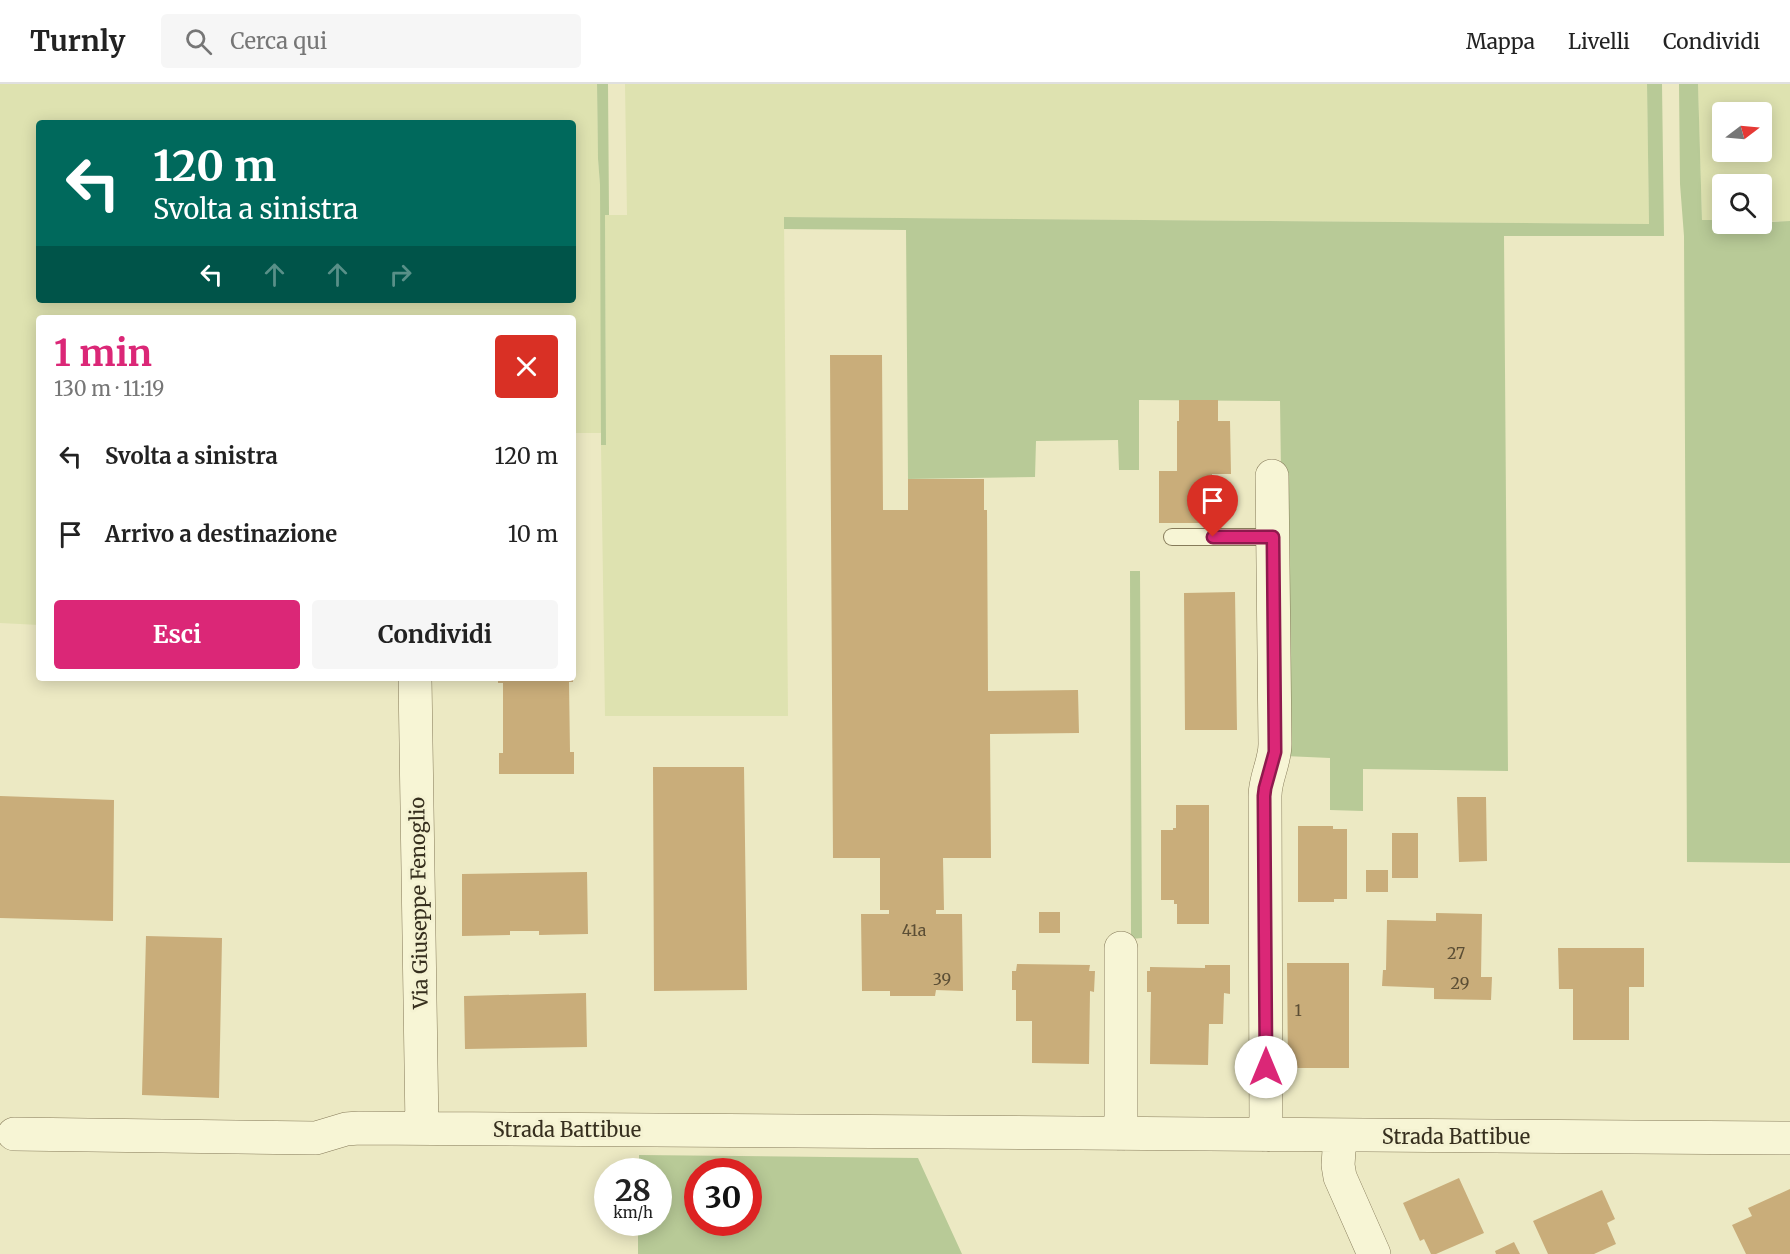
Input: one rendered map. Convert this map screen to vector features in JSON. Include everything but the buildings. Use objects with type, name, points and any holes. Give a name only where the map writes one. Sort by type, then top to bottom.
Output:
[{"type":"street","points":[[1266,1135],[1264,796],[1275,752],[1272,476]]},
{"type":"street","name":"Via Giuseppe Fenoglio","points":[[416,681],[422,1128]]},
{"type":"street","points":[[1121,948],[1121,1134]]},
{"type":"street","name":"Strada Battibue","points":[[14,1134],[316,1138],[352,1128],[422,1128],[1790,1138]]},
{"type":"street","points":[[1340,1136],[1338,1165],[1342,1183],[1374,1254]]},
{"type":"lane","points":[[1172,537],[1273,537]]},
{"type":"green space","points":[[0,84],[597,84],[602,433],[576,433],[576,315],[36,315],[36,625],[0,623]]},
{"type":"green space","points":[[597,84],[608,84],[609,215],[605,215],[606,445],[601,445],[600,185]]},
{"type":"green space","points":[[625,84],[1647,84],[1649,224],[784,217],[788,716],[605,716],[601,445],[606,444],[605,215],[627,215]]},
{"type":"green space","points":[[1647,84],[1662,84],[1664,236],[1504,236],[1508,771],[1363,769],[1363,811],[1330,810],[1330,758],[1285,756],[1280,401],[1139,400],[1139,470],[1119,470],[1118,440],[1036,441],[1035,477],[908,479],[906,230],[784,229],[784,217],[1649,224]]},
{"type":"green space","points":[[1679,84],[1698,84],[1702,220],[1712,220],[1712,234],[1772,234],[1772,222],[1790,221],[1790,863],[1687,862],[1684,236],[1680,184]]},
{"type":"green space","points":[[1698,84],[1790,84],[1790,221],[1772,221],[1772,174],[1712,174],[1712,220],[1702,220]]},
{"type":"green space","points":[[1130,571],[1140,571],[1142,938],[1131,939]]},
{"type":"green space","points":[[639,1155],[918,1158],[962,1254],[638,1254],[638,1236],[672,1236],[672,1158],[639,1158]]},
{"type":"route","points":[[1213,537],[1273,537],[1275,752],[1264,796],[1266,1067]]}]
